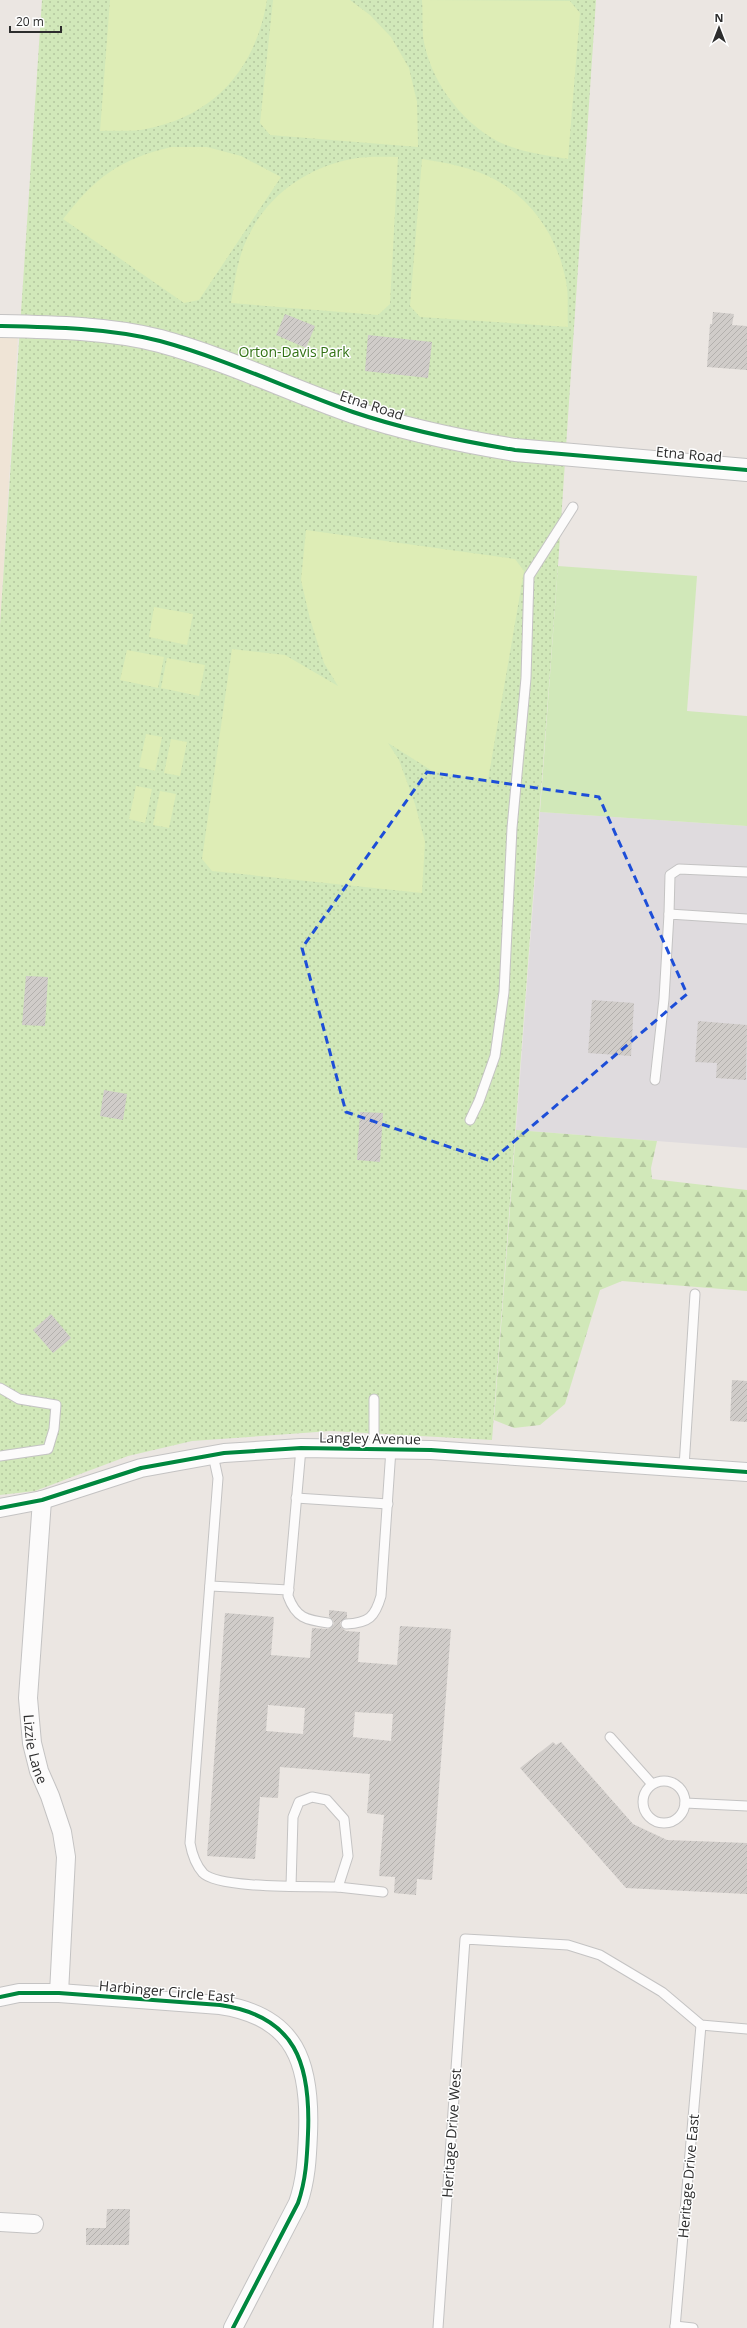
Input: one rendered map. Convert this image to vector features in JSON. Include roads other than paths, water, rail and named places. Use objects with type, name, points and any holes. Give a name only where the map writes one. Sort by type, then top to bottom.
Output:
[{"type":"street","name":"Etna Road","points":[[0,326],[103,332],[158,341],[214,358],[376,419],[423,433],[478,444],[515,450],[747,470]]},
{"type":"street","name":"Langley Avenue","points":[[0,1508],[42,1500],[142,1468],[213,1454],[300,1448],[383,1449],[747,1472]]},
{"type":"street","name":"Lizzie Lane","points":[[42,1500],[28,1698],[32,1743],[39,1771],[50,1796],[62,1832],[66,1857],[59,1993]]},
{"type":"street","name":"Harbinger Circle East","points":[[0,1997],[19,1993],[59,1993],[242,2008],[268,2020],[287,2036],[300,2059],[308,2083],[309,2108],[304,2186],[298,2203],[233,2328]]},
{"type":"street","points":[[0,2222],[34,2224]]},
{"type":"lane","points":[[470,1120],[479,1101],[495,1056],[504,992],[512,828],[526,678],[529,576],[573,507]]},
{"type":"lane","points":[[655,1080],[664,999],[670,875],[679,869],[747,872]]},
{"type":"lane","points":[[669,914],[747,919]]},
{"type":"lane","points":[[684,1467],[695,1294]]},
{"type":"lane","points":[[0,1388],[19,1399],[56,1405],[54,1430],[48,1450],[0,1456]]},
{"type":"lane","points":[[346,1624],[361,1623],[371,1618],[378,1609],[384,1576],[388,1504],[383,1449],[374,1399]]},
{"type":"lane","points":[[300,1448],[288,1596],[293,1609],[302,1617],[328,1623]]},
{"type":"lane","points":[[213,1454],[218,1478],[190,1843],[193,1859],[204,1874],[222,1882],[291,1886],[338,1886],[383,1892]]},
{"type":"lane","points":[[296,1498],[388,1504]]},
{"type":"lane","points":[[210,1586],[289,1590]]},
{"type":"lane","points":[[610,1738],[652,1784]]},
{"type":"lane","points":[[658,1781],[672,1782],[682,1792],[685,1803],[682,1813],[671,1822],[664,1823],[651,1819],[643,1808],[642,1801],[644,1795],[652,1784],[658,1781]]},
{"type":"lane","points":[[291,1886],[293,1817],[299,1802],[312,1797],[326,1800],[344,1819],[348,1856],[338,1886]]},
{"type":"lane","points":[[685,1803],[747,1806]]},
{"type":"lane","name":"Heritage Drive West","points":[[438,2328],[465,1939],[568,1945],[600,1955],[662,1992],[701,2025]]},
{"type":"lane","points":[[701,2025],[747,2029]]},
{"type":"lane","name":"Heritage Drive East","points":[[675,2327],[701,2025]]},
{"type":"lane","points":[[675,2327],[693,2328]]},
{"type":"park label","name":"Orton-Davis Park","points":[[294,351]]}]
